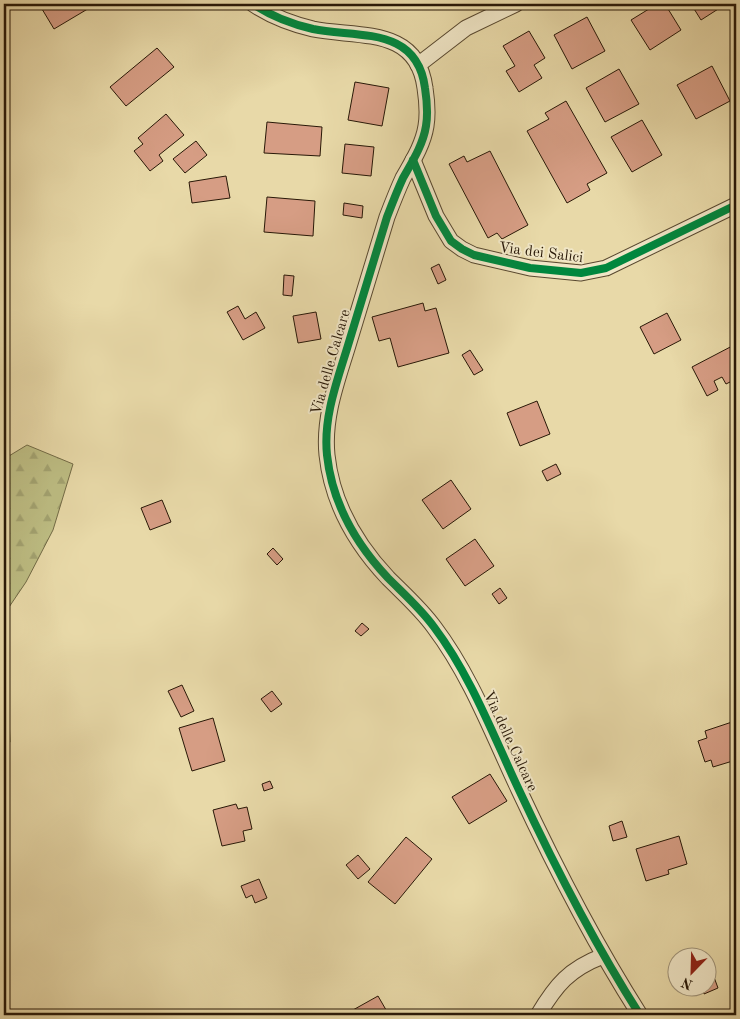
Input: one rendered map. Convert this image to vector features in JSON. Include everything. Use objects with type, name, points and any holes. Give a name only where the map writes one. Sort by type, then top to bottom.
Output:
[{"type":"street","name":"Via delle Calcare","points":[[253,4],[271,15],[310,28],[356,33],[388,40],[407,50],[418,65],[425,84],[427,116],[424,135],[414,160],[394,197],[387,217],[329,411],[326,446],[333,485],[345,516],[362,544],[380,569],[428,618],[459,666],[537,828],[603,956],[640,1015]]},
{"type":"street","points":[[418,65],[466,28],[479,20],[516,4]]},
{"type":"street","name":"Via dei Salici","points":[[414,160],[436,216],[452,240],[462,249],[474,255],[530,268],[581,273],[606,268],[736,205]]},
{"type":"street","points":[[538,1015],[551,994],[565,978],[582,966],[603,956]]},
{"type":"green space","points":[[27,445],[73,464],[53,530],[26,582],[5,613],[10,742],[4,749],[4,459]]},
{"type":"building","points":[[39,4],[96,4],[54,29]]},
{"type":"building","points":[[657,4],[665,4],[681,30],[650,50],[631,20]]},
{"type":"building","points":[[691,4],[726,4],[701,20]]},
{"type":"building","points":[[587,17],[605,51],[572,69],[554,35]]},
{"type":"building","points":[[529,31],[545,58],[534,65],[542,78],[519,92],[506,71],[515,66],[503,46]]},
{"type":"building","points":[[157,48],[174,67],[126,106],[110,87]]},
{"type":"building","points":[[712,66],[730,101],[696,119],[677,85]]},
{"type":"building","points":[[619,69],[639,104],[605,122],[586,88]]},
{"type":"building","points":[[355,82],[389,88],[382,126],[348,120]]},
{"type":"building","points":[[566,101],[607,173],[587,184],[590,190],[567,203],[527,131],[549,119],[545,113]]},
{"type":"building","points":[[166,114],[184,135],[159,155],[163,161],[150,171],[134,151],[143,144],[138,138]]},
{"type":"building","points":[[642,120],[662,155],[632,172],[611,137]]},
{"type":"building","points":[[267,122],[322,127],[320,156],[264,153]]},
{"type":"building","points":[[196,141],[207,155],[185,173],[173,159]]},
{"type":"building","points":[[345,144],[374,147],[371,176],[342,173]]},
{"type":"building","points":[[490,151],[528,225],[502,239],[497,233],[488,238],[449,164],[464,156],[467,162]]},
{"type":"building","points":[[226,176],[230,198],[192,203],[189,182]]},
{"type":"building","points":[[267,197],[315,201],[313,236],[264,232]]},
{"type":"building","points":[[344,203],[363,206],[362,218],[343,215]]},
{"type":"building","points":[[439,264],[446,280],[438,284],[431,268]]},
{"type":"building","points":[[284,275],[294,276],[292,296],[283,295]]},
{"type":"building","points":[[423,303],[425,311],[436,308],[449,353],[398,367],[390,338],[379,341],[372,317]]},
{"type":"building","points":[[238,306],[245,319],[256,312],[265,328],[243,340],[227,312]]},
{"type":"building","points":[[316,312],[321,339],[298,343],[293,316]]},
{"type":"building","points":[[667,313],[681,340],[654,354],[640,327]]},
{"type":"building","points":[[736,344],[736,379],[726,384],[722,377],[714,381],[718,390],[707,396],[692,367]]},
{"type":"building","points":[[470,350],[483,370],[474,375],[462,355]]},
{"type":"building","points":[[537,401],[550,434],[520,446],[507,413]]},
{"type":"building","points":[[556,464],[561,474],[547,481],[542,471]]},
{"type":"building","points":[[451,480],[471,509],[443,529],[422,500]]},
{"type":"building","points":[[162,500],[171,522],[150,530],[141,508]]},
{"type":"building","points":[[475,539],[494,566],[465,586],[446,559]]},
{"type":"building","points":[[273,548],[283,559],[277,565],[267,554]]},
{"type":"building","points":[[500,588],[507,598],[499,604],[492,594]]},
{"type":"building","points":[[362,623],[369,629],[361,636],[355,631]]},
{"type":"building","points":[[182,685],[194,711],[181,717],[168,691]]},
{"type":"building","points":[[272,691],[282,704],[271,712],[261,699]]},
{"type":"building","points":[[213,718],[225,761],[192,771],[179,728]]},
{"type":"building","points":[[735,721],[736,760],[713,767],[711,760],[705,762],[698,741],[707,738],[705,731]]},
{"type":"building","points":[[490,774],[507,801],[469,824],[452,797]]},
{"type":"building","points":[[270,781],[273,788],[264,791],[262,784]]},
{"type":"building","points":[[236,804],[238,809],[247,807],[252,829],[243,831],[245,841],[222,846],[213,810]]},
{"type":"building","points":[[622,821],[627,837],[613,841],[609,826]]},
{"type":"building","points":[[679,836],[687,864],[668,870],[669,874],[646,881],[636,849]]},
{"type":"building","points":[[406,837],[432,859],[395,904],[368,882]]},
{"type":"building","points":[[358,855],[370,869],[358,879],[346,865]]},
{"type":"building","points":[[259,879],[267,898],[255,903],[252,895],[246,898],[241,886]]},
{"type":"building","points":[[378,996],[389,1015],[344,1015]]},
{"type":"cycle path","points":[[253,4],[274,16],[305,27],[330,32],[366,35],[398,44],[410,54],[420,68],[427,103],[425,133],[387,217],[336,384],[329,412],[326,440],[330,472],[340,506],[356,537],[376,565],[429,620],[459,665],[481,706],[561,876],[591,932],[640,1015]]},
{"type":"cycle path","points":[[413,160],[436,216],[451,241],[474,255],[530,268],[581,273],[606,268],[736,205]]}]
